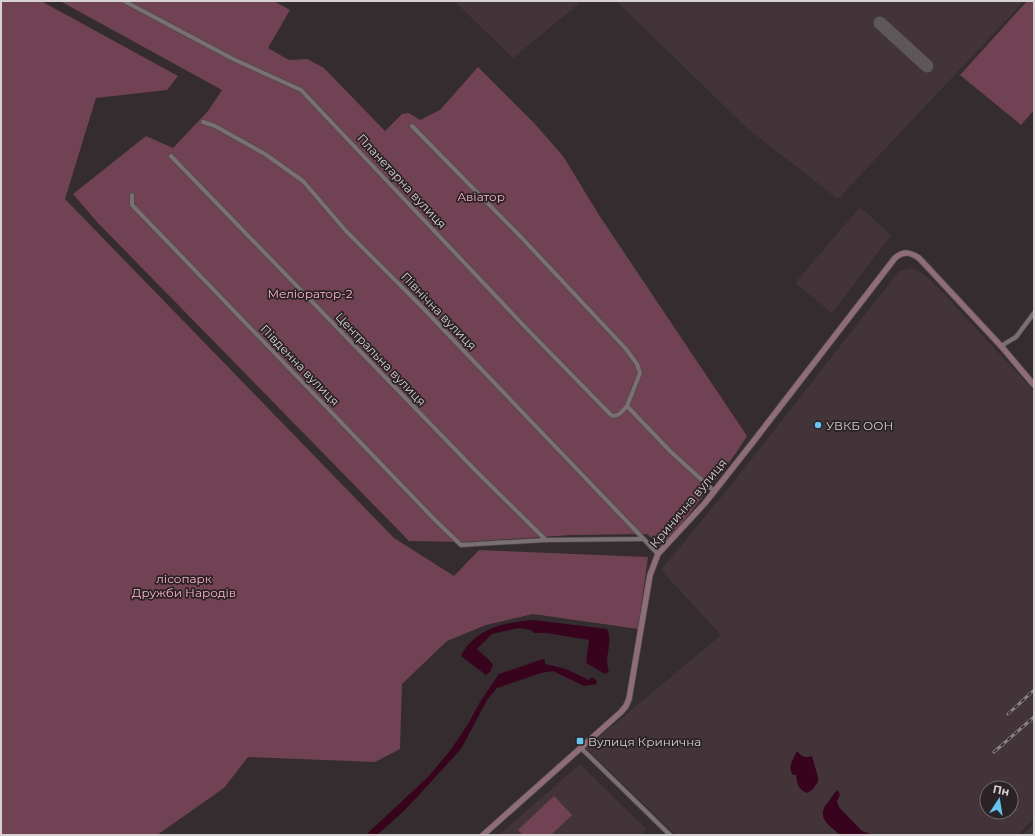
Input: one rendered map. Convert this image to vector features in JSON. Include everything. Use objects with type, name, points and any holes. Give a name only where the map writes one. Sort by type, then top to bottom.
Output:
[{"type":"street","name":"Планетарна вулиця","points":[[124,1],[233,59],[301,90],[611,415],[617,416],[627,406]]},
{"type":"street","name":"Північна вулиця","points":[[203,122],[215,126],[265,154],[303,181],[346,231],[420,305],[658,554]]},
{"type":"street","points":[[412,126],[521,237],[626,348],[637,364],[640,373],[627,406],[670,450],[714,491]]},
{"type":"street","name":"Центральна вулиця","points":[[171,156],[471,466],[546,540]]},
{"type":"street","name":"Південна вулиця","points":[[132,195],[132,205],[136,210],[435,520],[461,545],[546,540]]},
{"type":"street","name":"Кринична вулиця","points":[[485,834],[626,706],[629,699],[650,575],[658,554],[714,491],[895,258],[902,253],[908,253],[919,258],[1001,346]]},
{"type":"street","points":[[1034,313],[1016,337],[1001,346],[1034,385]]},
{"type":"street","points":[[546,540],[643,539]]},
{"type":"street","points":[[581,748],[670,835]]},
{"type":"shaded area","points":[[454,1],[582,1],[513,58]]},
{"type":"shaded area","points":[[616,1],[1024,1],[838,199],[748,129]]},
{"type":"shaded area","points":[[860,207],[891,235],[832,313],[795,283]]},
{"type":"shaded area","points":[[914,268],[930,279],[1034,391],[1034,819],[1017,835],[676,835],[586,748],[721,635],[661,570],[736,479],[899,271]]},
{"type":"shaded area","points":[[534,620],[607,629],[609,640],[607,666],[609,671],[605,674],[586,663],[589,640],[547,633],[534,633],[531,630],[518,628],[492,634],[477,649],[493,665],[490,672],[486,675],[461,656],[467,646],[474,639],[492,628]]},
{"type":"shaded area","points":[[543,659],[545,664],[566,669],[589,680],[592,677],[596,680],[597,684],[584,686],[553,671],[541,673],[497,688],[487,700],[461,749],[406,809],[377,835],[367,835],[429,776],[452,748],[499,674]]},
{"type":"shaded area","points":[[797,751],[800,755],[807,757],[812,756],[818,777],[818,782],[812,790],[807,793],[800,788],[796,775],[793,775],[791,772],[791,763]]},
{"type":"shaded area","points":[[580,764],[646,829],[640,835],[499,835]]},
{"type":"shaded area","points":[[838,790],[840,795],[837,801],[839,807],[862,831],[873,835],[840,835],[828,824],[823,816],[824,807]]},
{"type":"shaded area","points":[[1034,824],[1034,835],[1022,835]]},
{"type":"green space","name":"лісопарк Дружби Народів","points":[[1,1],[41,1],[178,76],[167,90],[96,98],[65,199],[394,538],[454,576],[479,550],[648,557],[638,629],[533,614],[486,625],[447,641],[402,684],[400,749],[375,762],[248,757],[224,788],[157,835],[1,835]]},
{"type":"green space","points":[[60,1],[274,1],[290,10],[268,48],[289,60],[307,59],[324,68],[385,131],[402,114],[409,113],[420,120],[440,110],[478,67],[534,123],[563,156],[599,215],[747,436],[736,453],[663,548],[647,534],[572,535],[465,542],[409,541],[97,222],[73,194],[146,136],[173,148],[208,111],[222,90]]},
{"type":"green space","points":[[1027,1],[1034,1],[1034,110],[1021,125],[960,75]]},
{"type":"green space","points":[[554,796],[572,815],[551,835],[523,835],[518,830]]},
{"type":"taxiway","points":[[880,23],[927,66]]},
{"type":"railway","points":[[1008,714],[1034,690]]},
{"type":"railway","points":[[994,752],[1034,717]]},
{"type":"place","name":"УВКБ ООН","points":[[818,425]]},
{"type":"place","name":"Вулиця Кринична","points":[[580,741]]},
{"type":"park label","name":"Авіатор","points":[[481,196]]},
{"type":"park label","name":"Меліоратор-2","points":[[310,293]]}]
